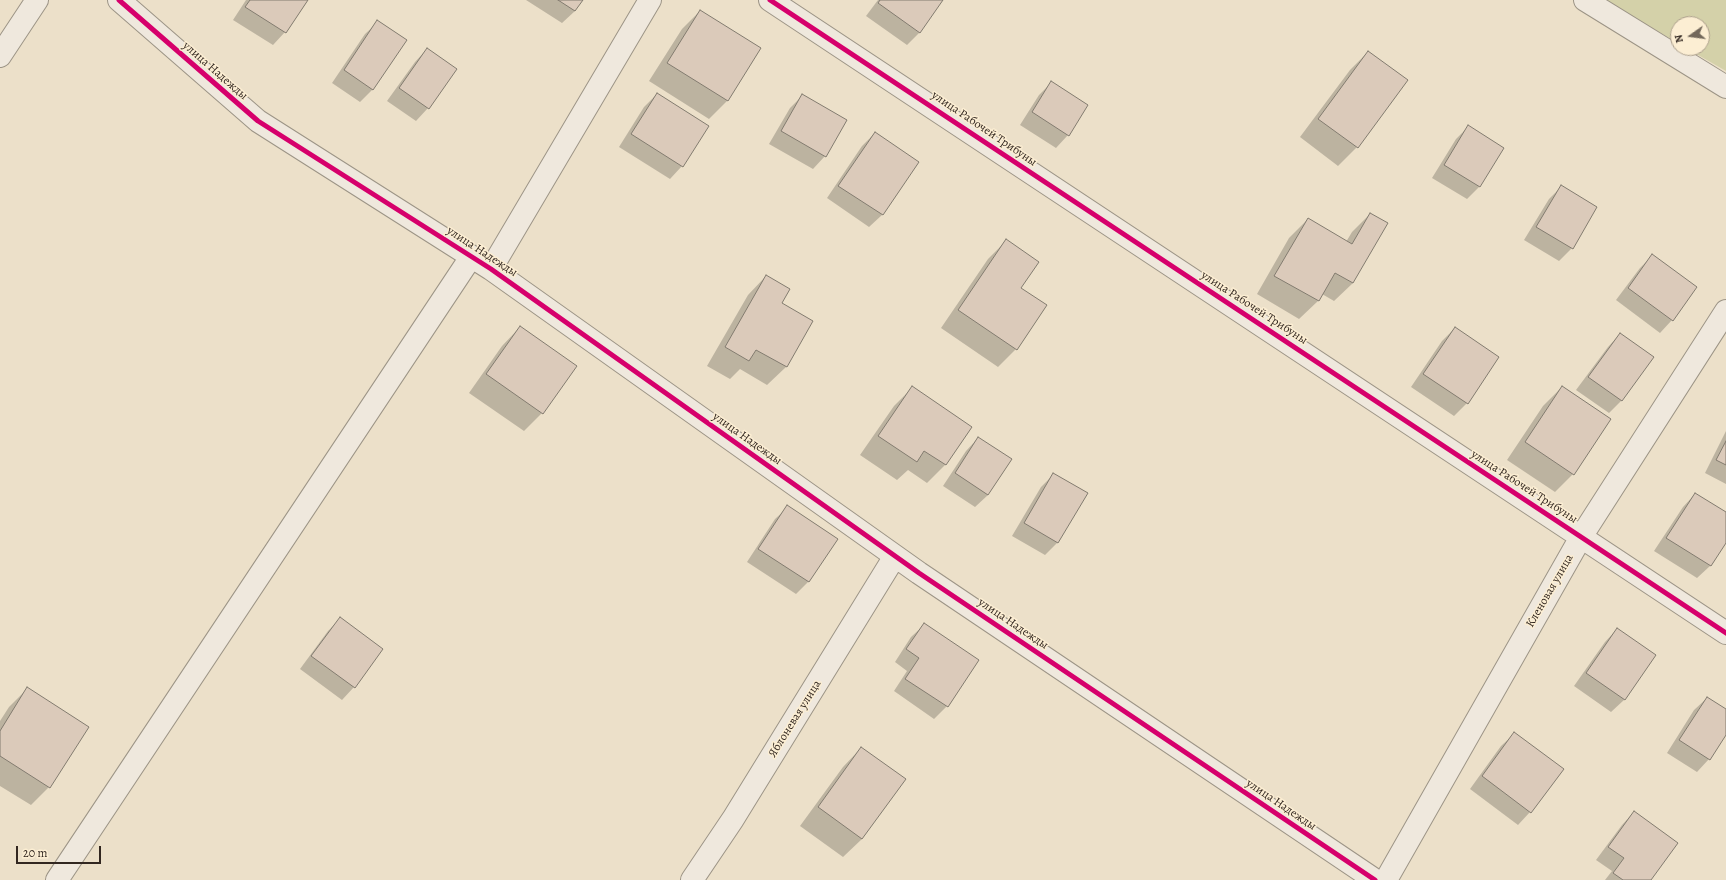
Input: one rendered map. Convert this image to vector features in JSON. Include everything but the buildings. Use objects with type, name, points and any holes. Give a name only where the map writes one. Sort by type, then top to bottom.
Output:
[{"type":"street","points":[[0,56],[37,0]]},
{"type":"street","name":"улица Надежды","points":[[119,0],[258,121],[491,269],[895,556],[1375,880]]},
{"type":"street","points":[[491,269],[650,0]]},
{"type":"street","name":"улица Рабочей Трибуны","points":[[770,0],[1726,633]]},
{"type":"street","points":[[1585,0],[1726,87]]},
{"type":"street","points":[[57,880],[471,257]]},
{"type":"street","name":"Кленовая улица","points":[[1386,880],[1581,537],[1726,311]]},
{"type":"street","name":"Яблоневая улица","points":[[692,880],[738,812],[895,556]]},
{"type":"shaded area","points":[[1604,0],[1726,0],[1726,71],[1700,56],[1710,56],[1710,16],[1670,16],[1670,38]]},
{"type":"cycle path","points":[[119,0],[258,121],[491,269],[919,573],[1375,880]]},
{"type":"cycle path","points":[[770,0],[1726,633]]}]
